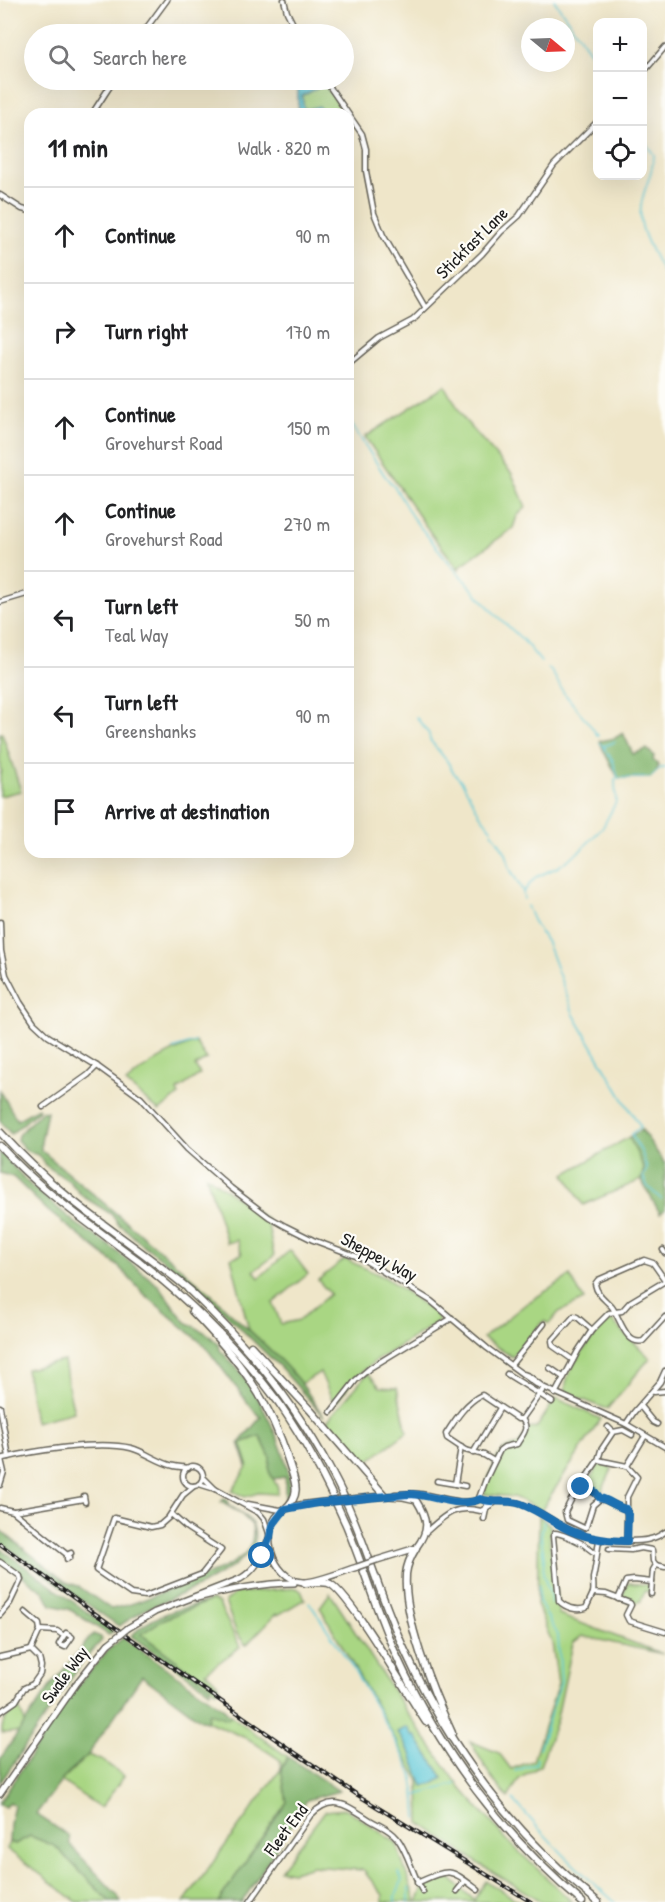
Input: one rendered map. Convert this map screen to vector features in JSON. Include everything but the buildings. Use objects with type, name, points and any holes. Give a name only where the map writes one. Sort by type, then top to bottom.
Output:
[{"type":"highway","points":[[0,1132],[38,1171],[67,1196],[188,1288],[226,1322],[312,1411],[384,1495]]},
{"type":"highway","points":[[0,1146],[33,1180],[61,1204],[182,1297],[222,1335],[259,1377],[312,1456],[347,1528],[398,1659],[423,1708],[457,1763],[507,1828],[582,1902]]},
{"type":"highway","points":[[188,1288],[237,1336],[265,1369],[319,1448],[352,1516],[405,1652],[439,1717],[462,1754],[489,1791],[527,1836],[598,1902]]},
{"type":"highway","points":[[182,1297],[246,1372],[271,1414],[283,1443],[295,1485],[295,1497],[285,1509]]},
{"type":"highway","points":[[416,1548],[406,1571],[406,1590],[410,1610],[430,1680],[462,1754]]},
{"type":"highway","points":[[305,1583],[327,1582],[338,1590],[375,1638],[447,1754],[457,1763]]},
{"type":"main road","points":[[285,1509],[384,1495],[416,1500],[425,1516],[426,1532],[416,1548]]},
{"type":"main road","name":"Swale Way","points":[[0,1794],[76,1684],[108,1644],[128,1628],[155,1612],[240,1579],[251,1572],[261,1558],[272,1526],[285,1509]]},
{"type":"main road","points":[[270,1537],[271,1552],[276,1566],[292,1580],[305,1583]]},
{"type":"main road","name":"Swale Way","points":[[180,1602],[218,1592],[269,1584],[305,1583],[416,1548]]},
{"type":"street","points":[[149,24],[167,0]]},
{"type":"street","points":[[284,0],[293,24]]},
{"type":"street","points":[[644,72],[665,47]]},
{"type":"street","points":[[96,108],[108,90]]},
{"type":"street","points":[[332,90],[344,108]]},
{"type":"street","points":[[354,122],[362,134],[366,149],[374,213],[383,235],[425,307]]},
{"type":"street","name":"Stickfast Lane","points":[[354,359],[379,338],[413,320],[482,254],[519,216],[554,165],[593,125]]},
{"type":"street","points":[[0,195],[24,210]]},
{"type":"street","points":[[0,602],[24,595]]},
{"type":"street","name":"Sheppey Way","points":[[0,922],[6,975],[28,1014],[48,1036],[97,1066],[141,1098],[202,1164],[262,1211],[304,1236],[373,1265],[431,1301],[487,1348],[544,1388]]},
{"type":"street","points":[[43,1107],[97,1066]]},
{"type":"street","points":[[555,1394],[592,1330],[609,1313],[615,1312],[622,1311],[630,1302],[665,1280],[653,1263],[646,1260],[598,1280],[595,1284],[600,1296],[615,1312],[621,1327],[635,1341],[640,1343],[644,1341],[665,1317]]},
{"type":"street","points":[[573,1360],[553,1346],[552,1341],[574,1316],[592,1330]]},
{"type":"street","points":[[331,1412],[356,1380],[370,1368],[452,1318]]},
{"type":"street","points":[[510,1365],[524,1345],[544,1324]]},
{"type":"street","points":[[550,1368],[563,1377]]},
{"type":"street","points":[[626,1424],[653,1392],[665,1371]]},
{"type":"street","points":[[507,1374],[552,1402]]},
{"type":"street","points":[[653,1392],[664,1391],[660,1382]]},
{"type":"street","points":[[522,1419],[544,1388],[626,1424],[665,1447]]},
{"type":"street","points":[[483,1490],[487,1505],[484,1519],[477,1510],[477,1500],[494,1461],[504,1447],[517,1444],[527,1428],[522,1419],[518,1419],[482,1395],[466,1407],[446,1434],[447,1438],[461,1448],[473,1453],[477,1452],[494,1461]]},
{"type":"street","points":[[640,1406],[652,1422],[657,1424]]},
{"type":"street","points":[[0,1407],[9,1457]]},
{"type":"street","points":[[473,1453],[500,1408]]},
{"type":"street","points":[[608,1427],[614,1432]]},
{"type":"street","points":[[600,1498],[593,1506],[586,1527],[567,1520],[566,1509],[614,1432],[623,1430],[632,1435]]},
{"type":"street","points":[[627,1466],[645,1436]]},
{"type":"street","points":[[0,1485],[4,1472],[0,1459],[80,1447],[115,1445],[138,1450],[174,1466],[199,1468],[215,1489]]},
{"type":"street","points":[[455,1484],[461,1448]]},
{"type":"street","points":[[598,1460],[627,1466],[637,1477],[627,1497],[627,1541]]},
{"type":"street","points":[[174,1466],[185,1480],[215,1489],[259,1513],[264,1519],[270,1537]]},
{"type":"street","points":[[183,1496],[184,1474],[188,1468]]},
{"type":"street","points":[[171,1514],[187,1528],[220,1550],[202,1574],[152,1594],[138,1596],[131,1594],[96,1570],[114,1518],[154,1527],[164,1522],[183,1496],[203,1476]]},
{"type":"street","points":[[437,1481],[465,1486]]},
{"type":"street","points":[[581,1487],[626,1509]]},
{"type":"street","points":[[384,1495],[418,1494],[464,1503],[477,1500],[495,1502],[504,1500],[524,1505],[576,1533],[599,1540],[650,1540],[665,1532]]},
{"type":"street","points":[[0,1508],[13,1511],[85,1499]]},
{"type":"street","points":[[426,1532],[450,1512],[463,1508],[485,1509],[495,1502]]},
{"type":"street","points":[[244,1503],[285,1509]]},
{"type":"street","points":[[13,1511],[69,1556]]},
{"type":"street","points":[[596,1553],[564,1534],[555,1533],[553,1536],[559,1601],[581,1610],[586,1608],[593,1593],[599,1540]]},
{"type":"street","points":[[609,1549],[652,1550],[653,1561],[656,1565],[665,1567]]},
{"type":"street","points":[[0,1562],[21,1579],[10,1603],[0,1615]]},
{"type":"street","points":[[651,1594],[653,1570],[656,1565]]},
{"type":"street","points":[[618,1599],[626,1581],[652,1582]]},
{"type":"street","points":[[593,1593],[606,1594],[630,1603],[626,1615],[629,1621],[665,1632]]},
{"type":"street","points":[[25,1612],[39,1624],[40,1630],[31,1650]]},
{"type":"street","points":[[40,1630],[57,1632],[64,1636]]},
{"type":"street","points":[[0,1657],[31,1650]]},
{"type":"street","points":[[0,1712],[16,1701],[24,1688],[33,1684],[40,1674],[39,1658],[31,1650]]},
{"type":"street","name":"Fleet End","points":[[250,1902],[310,1816],[320,1806],[328,1804],[347,1805],[391,1831],[400,1843],[423,1892]]},
{"type":"street","points":[[417,1883],[446,1871],[456,1874],[478,1890]]},
{"type":"street","points":[[457,1891],[465,1881]]},
{"type":"green space","points":[[314,90],[329,90],[340,107],[304,108],[302,96]]},
{"type":"green space","points":[[445,385],[464,419],[512,474],[526,507],[517,516],[513,528],[459,569],[432,535],[365,437]]},
{"type":"green space","points":[[0,733],[2,733],[21,791],[0,796],[2,771],[0,769]]},
{"type":"green space","points":[[623,733],[633,754],[647,749],[654,756],[653,760],[658,765],[657,771],[650,778],[618,778],[600,741],[615,738]]},
{"type":"green space","points":[[195,1042],[207,1059],[195,1066],[200,1074],[177,1091],[179,1095],[159,1111],[126,1083],[159,1059]]},
{"type":"green space","points":[[0,1090],[17,1120],[38,1108],[39,1110],[11,1134],[0,1121]]},
{"type":"green space","points":[[42,1111],[47,1111],[41,1150],[207,1290],[292,1373],[324,1417],[281,1368],[204,1293],[119,1225],[111,1214],[82,1196],[70,1182],[45,1165],[38,1155],[27,1151],[17,1140],[18,1135]]},
{"type":"green space","points":[[642,1130],[665,1164],[665,1209],[660,1213],[641,1180],[644,1168],[629,1137]]},
{"type":"green space","points":[[629,1137],[644,1168],[641,1180],[583,1205],[565,1174]]},
{"type":"green space","points":[[0,1152],[31,1186],[159,1286],[186,1322],[208,1334],[219,1345],[220,1350],[252,1388],[277,1438],[288,1474],[289,1489],[285,1500],[285,1477],[273,1479],[269,1471],[270,1457],[260,1436],[241,1443],[247,1466],[239,1443],[261,1417],[205,1346],[143,1293],[119,1267],[48,1211],[13,1177],[0,1173]]},
{"type":"green space","points":[[206,1175],[267,1220],[274,1256],[254,1271],[259,1278],[290,1250],[308,1274],[273,1303],[281,1324],[299,1320],[330,1294],[318,1280],[345,1259],[386,1278],[439,1316],[438,1322],[375,1361],[355,1378],[337,1402],[332,1399],[320,1372],[301,1384],[249,1330],[231,1258],[242,1254],[237,1240],[227,1243]]},
{"type":"green space","points":[[570,1276],[584,1300],[559,1312],[549,1324],[544,1321],[512,1357],[483,1338],[527,1303]]},
{"type":"green space","points":[[609,1318],[650,1358],[607,1409],[566,1393],[566,1384],[574,1364]]},
{"type":"green space","points":[[64,1361],[74,1412],[35,1422],[26,1369]]},
{"type":"green space","points":[[368,1373],[380,1387],[397,1388],[407,1432],[367,1462],[327,1421]]},
{"type":"green space","points":[[556,1398],[601,1419],[541,1510],[514,1497],[484,1494],[497,1457],[506,1448],[518,1445],[529,1429],[537,1427]]},
{"type":"green space","points":[[260,1436],[270,1457],[269,1471],[278,1488],[277,1494],[258,1493],[245,1497],[232,1491],[248,1465],[241,1443]]},
{"type":"green space","points":[[600,1463],[612,1469],[601,1493],[586,1485]]},
{"type":"green space","points":[[224,1499],[229,1502],[227,1504],[246,1517],[253,1525],[254,1548],[235,1565],[200,1586],[144,1610],[119,1626],[0,1542],[0,1530],[66,1582],[78,1586],[111,1609],[141,1601],[218,1570],[244,1554],[252,1541],[252,1525],[240,1513],[221,1502]]},
{"type":"green space","points":[[539,1516],[550,1525],[550,1545],[559,1615],[663,1654],[582,1636],[573,1643],[557,1718],[540,1766],[519,1779],[508,1798],[492,1779],[470,1741],[499,1753],[511,1769],[533,1761],[558,1684],[552,1643],[537,1605]]},
{"type":"green space","points":[[0,1548],[113,1631],[109,1635],[69,1609],[51,1605],[44,1592],[0,1559]]},
{"type":"green space","points":[[628,1583],[648,1585],[649,1592],[645,1591],[641,1601],[631,1603],[622,1596]]},
{"type":"green space","points":[[297,1588],[305,1599],[278,1615],[276,1614],[246,1645],[237,1634],[225,1602],[236,1593]]},
{"type":"green space","points":[[330,1593],[404,1708],[460,1787],[509,1842],[572,1902],[542,1902],[481,1865],[420,1823],[419,1781],[320,1607]]},
{"type":"green space","points":[[212,1600],[219,1604],[240,1647],[206,1672],[220,1686],[217,1691],[141,1634],[162,1620]]},
{"type":"green space","points":[[212,1600],[162,1620],[141,1634],[210,1686],[210,1691],[131,1636],[139,1628],[158,1617]]},
{"type":"green space","points":[[93,1634],[101,1637],[102,1640],[84,1660],[0,1783],[0,1759],[51,1685]]},
{"type":"green space","points":[[123,1638],[222,1707],[231,1716],[228,1719],[209,1713],[207,1721],[201,1720],[142,1676],[88,1755],[66,1775],[36,1814],[69,1836],[70,1845],[121,1902],[110,1902],[55,1846],[30,1836],[15,1844],[9,1842],[14,1805],[10,1802],[6,1807],[0,1805],[0,1801],[75,1689],[108,1650]]},
{"type":"green space","points":[[19,1708],[25,1722],[19,1732],[2,1733],[6,1718]]},
{"type":"green space","points":[[209,1713],[230,1715],[288,1757],[281,1769],[280,1760],[250,1740],[207,1721]]},
{"type":"green space","points":[[88,1755],[103,1761],[124,1776],[101,1808],[61,1781]]},
{"type":"green space","points":[[288,1757],[339,1791],[307,1800],[242,1902],[218,1902],[287,1802],[281,1769]]},
{"type":"green space","points":[[281,1769],[287,1802],[218,1902],[184,1902]]},
{"type":"green space","points":[[346,1809],[396,1843],[416,1902],[383,1902],[383,1895],[363,1870],[312,1866],[293,1872],[280,1870],[325,1811]]},
{"type":"green space","points":[[30,1836],[55,1846],[110,1902],[77,1902],[7,1849],[9,1842],[15,1844]]},
{"type":"green space","points":[[450,1878],[474,1900],[486,1881],[520,1902],[417,1902],[425,1884]]},
{"type":"water","points":[[298,90],[314,90],[302,96],[304,108],[298,108]]},
{"type":"water","points":[[407,1727],[413,1736],[415,1735],[443,1778],[433,1784],[423,1786],[411,1754],[398,1732]]},
{"type":"waterway","points":[[554,0],[593,56]]},
{"type":"waterway","points":[[647,145],[654,155],[641,206],[642,225],[644,235],[665,278]]},
{"type":"waterway","points":[[354,428],[396,489],[412,517],[457,572],[496,615],[523,640],[541,662]]},
{"type":"waterway","points":[[548,668],[564,693],[598,736]]},
{"type":"waterway","points":[[416,717],[429,734],[430,740],[462,782],[491,829]]},
{"type":"waterway","points":[[604,746],[615,742]]},
{"type":"waterway","points":[[600,743],[606,751]]},
{"type":"waterway","points":[[608,754],[613,761],[618,778]]},
{"type":"waterway","points":[[524,899],[523,892],[536,877],[558,867],[580,851],[603,827],[616,802],[615,780],[618,778],[650,778],[661,768],[665,768]]},
{"type":"waterway","points":[[492,832],[506,853],[510,869],[523,891]]},
{"type":"waterway","points":[[527,906],[547,943],[574,1015],[641,1127],[631,1134],[642,1153],[647,1169],[643,1176],[647,1186],[661,1199]]},
{"type":"waterway","points":[[172,1049],[195,1042]]},
{"type":"waterway","points":[[544,1521],[541,1535],[544,1558],[543,1574],[551,1604]]},
{"type":"waterway","points":[[539,1585],[539,1602],[558,1635],[561,1682],[539,1749]]},
{"type":"waterway","points":[[309,1602],[353,1668],[403,1754],[412,1775],[417,1818]]},
{"type":"waterway","points":[[515,1771],[536,1764],[537,1758]]},
{"type":"waterway","points":[[417,1795],[456,1784]]},
{"type":"waterway","points":[[513,1799],[562,1853],[615,1902]]},
{"type":"waterway","points":[[395,1902],[402,1881],[399,1872]]},
{"type":"waterway","points":[[409,1888],[409,1902]]},
{"type":"railway","points":[[0,1544],[90,1610],[356,1794],[531,1902]]},
{"type":"route","points":[[262,1556],[272,1526],[285,1509],[306,1504],[408,1494],[464,1503],[475,1502],[478,1499],[486,1502],[504,1500],[515,1502],[586,1537],[627,1541],[628,1514],[626,1509],[581,1487]]}]
